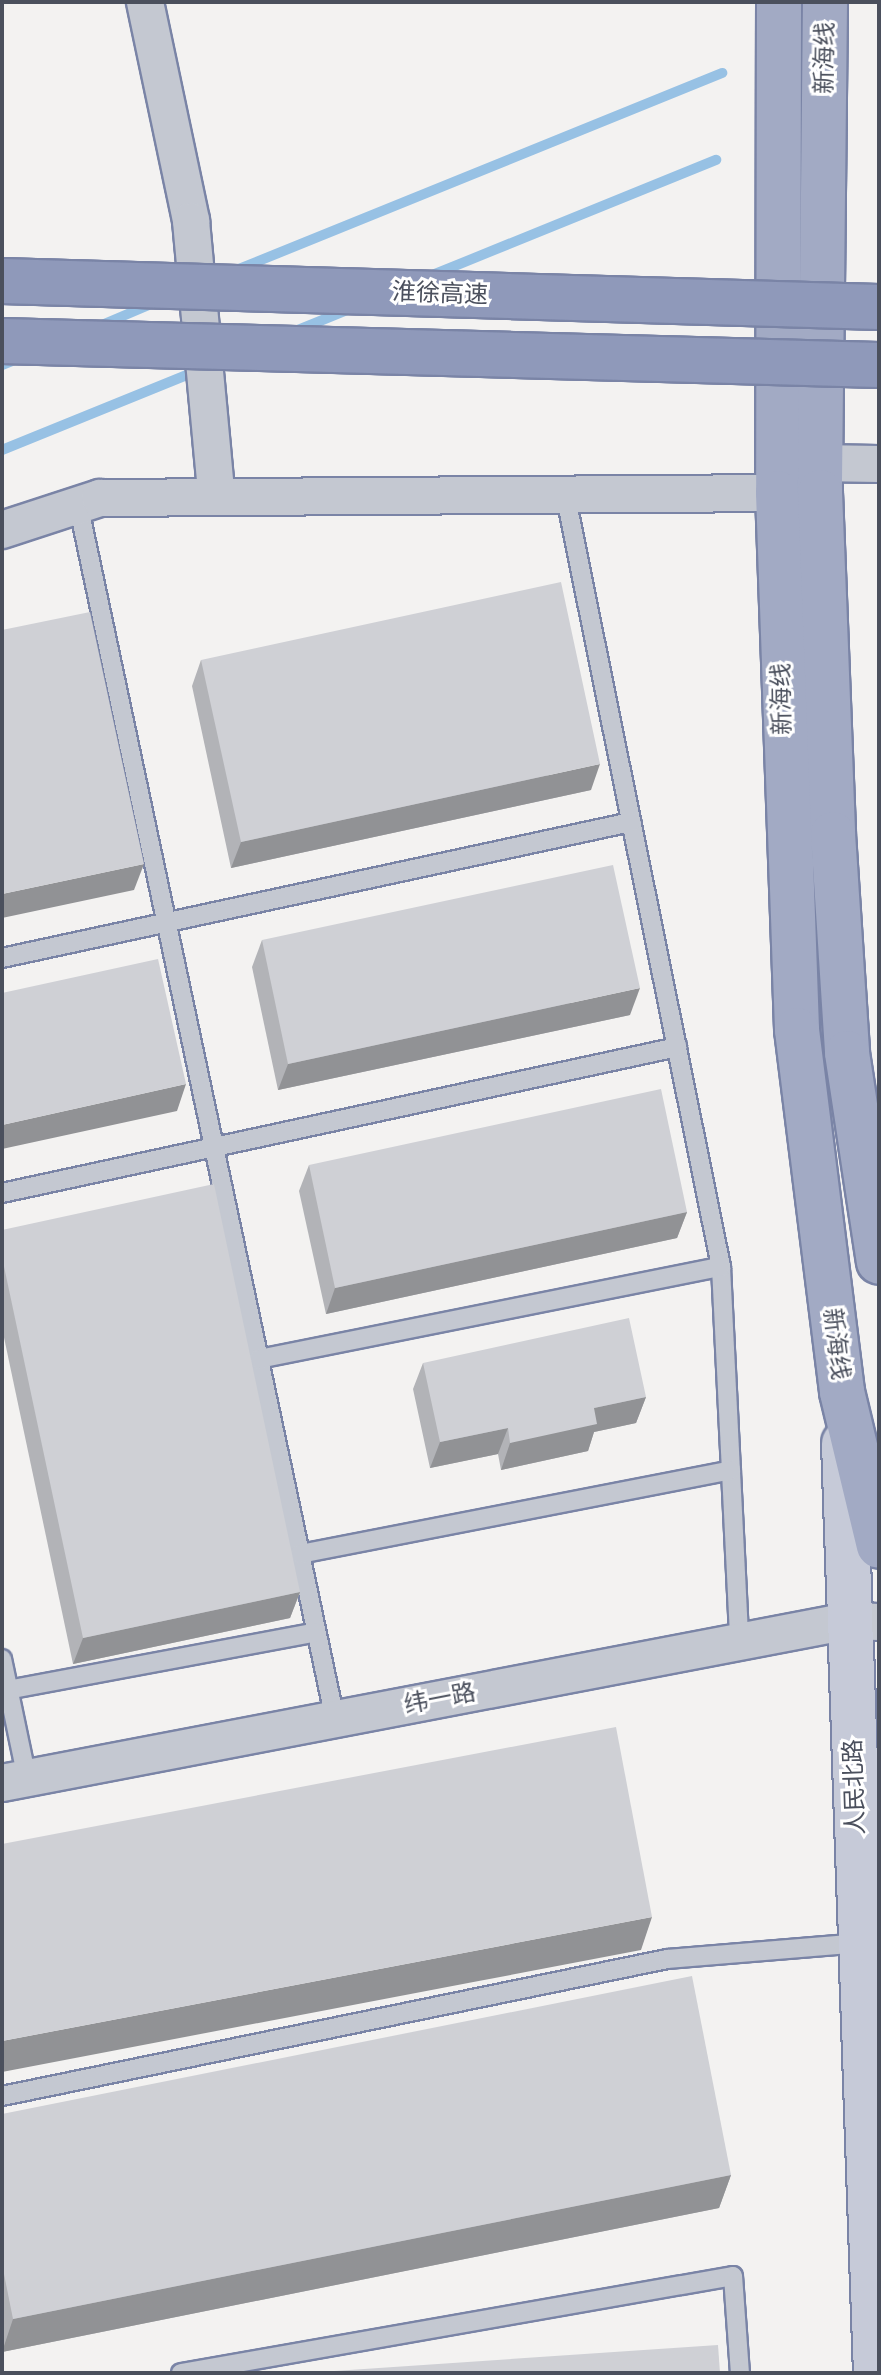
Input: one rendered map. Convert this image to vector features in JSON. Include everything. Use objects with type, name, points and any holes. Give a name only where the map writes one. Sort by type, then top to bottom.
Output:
[{"type":"highway","name":"新海线","points":[[779,2],[778,493],[797,1030],[842,1392],[879,1546]]},
{"type":"highway","name":"新海线","points":[[825,2],[820,463],[847,1053],[879,1262]]},
{"type":"highway","name":"淮徐高速","points":[[2,281],[879,307]]},
{"type":"highway","points":[[2,341],[879,365]]},
{"type":"main road","name":"人民北路","points":[[842,1392],[864,1621],[861,1943],[876,2373]]},
{"type":"street","points":[[145,2],[193,251],[216,493]]},
{"type":"street","points":[[820,463],[879,464]]},
{"type":"street","points":[[2,530],[78,504],[216,493],[778,493]]},
{"type":"street","name":"纬一路","points":[[14,1781],[739,1641],[864,1621]]},
{"type":"lane","points":[[565,493],[721,1267],[739,1641]]},
{"type":"lane","points":[[78,504],[335,1719]]},
{"type":"lane","points":[[2,958],[631,822]]},
{"type":"lane","points":[[2,1193],[677,1047]]},
{"type":"lane","points":[[259,1359],[721,1267]]},
{"type":"lane","points":[[300,1554],[731,1470]]},
{"type":"lane","points":[[5,1691],[316,1632]]},
{"type":"lane","points":[[2,1659],[14,1781]]},
{"type":"lane","points":[[2,2096],[667,1959],[861,1943]]},
{"type":"lane","points":[[181,2373],[733,2276],[740,2373]]},
{"type":"building","points":[[561,582],[600,764],[241,842],[201,660]]},
{"type":"building","points":[[90,612],[144,864],[2,894],[2,630]]},
{"type":"building","points":[[613,865],[640,988],[288,1064],[262,940]]},
{"type":"building","points":[[158,959],[186,1084],[2,1125],[2,993]]},
{"type":"building","points":[[661,1089],[687,1212],[335,1288],[309,1165]]},
{"type":"building","points":[[214,1184],[300,1592],[83,1638],[2,1257],[2,1230]]},
{"type":"building","points":[[629,1318],[646,1397],[594,1408],[597,1424],[510,1443],[508,1428],[440,1442],[423,1363]]},
{"type":"building","points":[[616,1727],[652,1917],[2,2041],[2,1844]]},
{"type":"building","points":[[692,1976],[731,2175],[13,2319],[2,2264],[2,2114]]},
{"type":"building","points":[[718,2345],[720,2373],[305,2373]]},
{"type":"waterway","points":[[234,271],[722,73]]},
{"type":"waterway","points":[[430,276],[716,160]]},
{"type":"waterway","points":[[97,327],[156,302]]},
{"type":"waterway","points":[[293,332],[352,308]]},
{"type":"waterway","points":[[2,365],[19,358]]},
{"type":"waterway","points":[[2,450],[197,371]]}]
